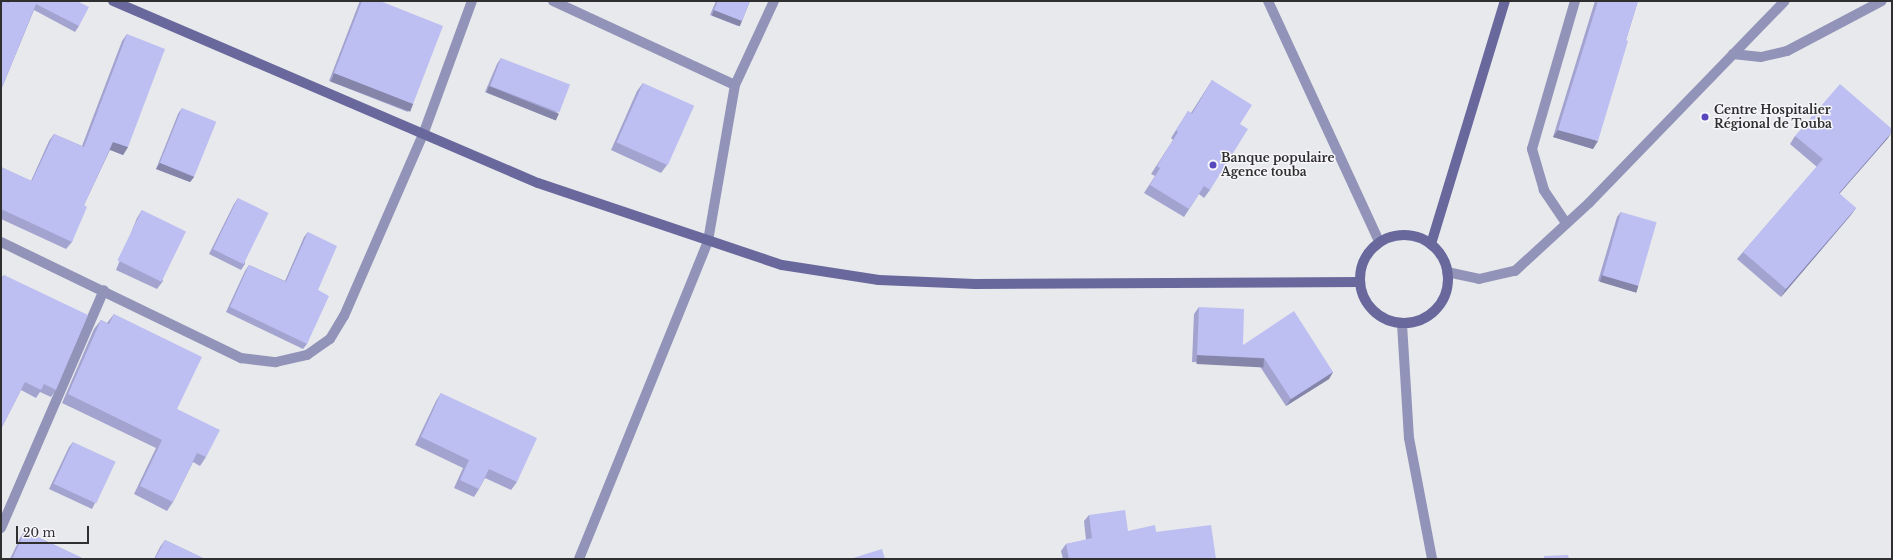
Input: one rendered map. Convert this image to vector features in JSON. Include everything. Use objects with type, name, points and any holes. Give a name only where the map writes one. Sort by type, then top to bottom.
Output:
[{"type":"main road","points":[[113,1],[424,132],[538,183],[782,265],[879,280],[975,284],[1360,282]]},
{"type":"main road","points":[[1431,244],[1505,1]]},
{"type":"main road","points":[[1406,235],[1419,237],[1431,244],[1442,257],[1447,272],[1447,288],[1441,303],[1431,315],[1417,322],[1402,324],[1386,321],[1372,312],[1364,298],[1360,282],[1360,269],[1367,254],[1379,242],[1392,236],[1406,235]]},
{"type":"street","points":[[1,242],[104,290],[241,358],[276,362],[307,355],[330,338],[344,316],[424,132],[472,1]]},
{"type":"street","points":[[553,1],[735,84]]},
{"type":"street","points":[[579,559],[708,241],[735,84],[774,1]]},
{"type":"street","points":[[1268,1],[1379,242]]},
{"type":"street","points":[[1566,223],[1544,190],[1532,149],[1575,1]]},
{"type":"street","points":[[1447,272],[1479,279],[1515,271],[1566,223],[1785,1]]},
{"type":"street","points":[[1733,54],[1761,56],[1787,51],[1882,1]]},
{"type":"street","points":[[1,528],[104,290]]},
{"type":"street","points":[[1402,324],[1409,438],[1432,559]]},
{"type":"building","points":[[3,1],[9,3],[9,1],[77,1],[89,7],[79,26],[36,4],[1,90],[1,7]]},
{"type":"building","points":[[362,1],[380,1],[443,26],[413,104],[334,73]]},
{"type":"building","points":[[718,1],[750,1],[742,21],[714,10]]},
{"type":"building","points":[[1598,1],[1638,1],[1626,40],[1628,41],[1598,141],[1558,130]]},
{"type":"building","points":[[127,34],[165,49],[128,147],[113,142],[84,205],[87,207],[72,242],[1,209],[1,167],[32,181],[54,134],[84,147]]},
{"type":"building","points":[[501,58],[570,85],[559,113],[490,86]]},
{"type":"building","points":[[1212,80],[1252,105],[1240,124],[1248,129],[1210,190],[1204,186],[1189,209],[1150,185],[1160,168],[1157,166],[1178,132],[1176,130],[1188,111],[1192,114]]},
{"type":"building","points":[[643,83],[694,106],[668,165],[617,142]]},
{"type":"building","points":[[1840,84],[1892,129],[1892,132],[1839,193],[1856,208],[1786,289],[1743,252],[1823,159],[1795,136]]},
{"type":"building","points":[[182,108],[216,122],[194,177],[160,163]]},
{"type":"building","points":[[238,198],[269,213],[244,264],[213,249]]},
{"type":"building","points":[[142,210],[186,231],[161,282],[117,260]]},
{"type":"building","points":[[1621,212],[1657,222],[1638,286],[1603,275]]},
{"type":"building","points":[[308,232],[337,246],[318,290],[329,296],[307,344],[230,307],[249,265],[286,282]]},
{"type":"building","points":[[4,275],[88,315],[56,390],[44,384],[41,390],[25,382],[1,429],[1,280]]},
{"type":"building","points":[[1199,307],[1244,309],[1243,345],[1294,311],[1333,372],[1291,399],[1264,358],[1197,355]]},
{"type":"building","points":[[114,314],[202,357],[177,409],[220,430],[206,457],[197,453],[173,502],[140,486],[162,440],[68,394],[101,320],[109,324]]},
{"type":"building","points":[[441,393],[537,438],[517,482],[489,469],[479,489],[460,480],[469,460],[421,437]]},
{"type":"building","points":[[73,442],[116,462],[96,504],[54,484]]},
{"type":"building","points":[[1125,510],[1128,531],[1155,525],[1156,532],[1211,525],[1216,559],[1069,559],[1066,544],[1092,538],[1089,515]]},
{"type":"building","points":[[25,531],[84,559],[12,559]]},
{"type":"building","points":[[165,540],[205,559],[155,559]]},
{"type":"building","points":[[882,549],[885,559],[850,559]]},
{"type":"building","points":[[1568,555],[1569,559],[1544,559],[1544,556]]},
{"type":"place","name":"Centre Hospitalier Régional de Touba","points":[[1705,117]]},
{"type":"place","name":"Banque populaire Agence touba","points":[[1213,165]]}]
